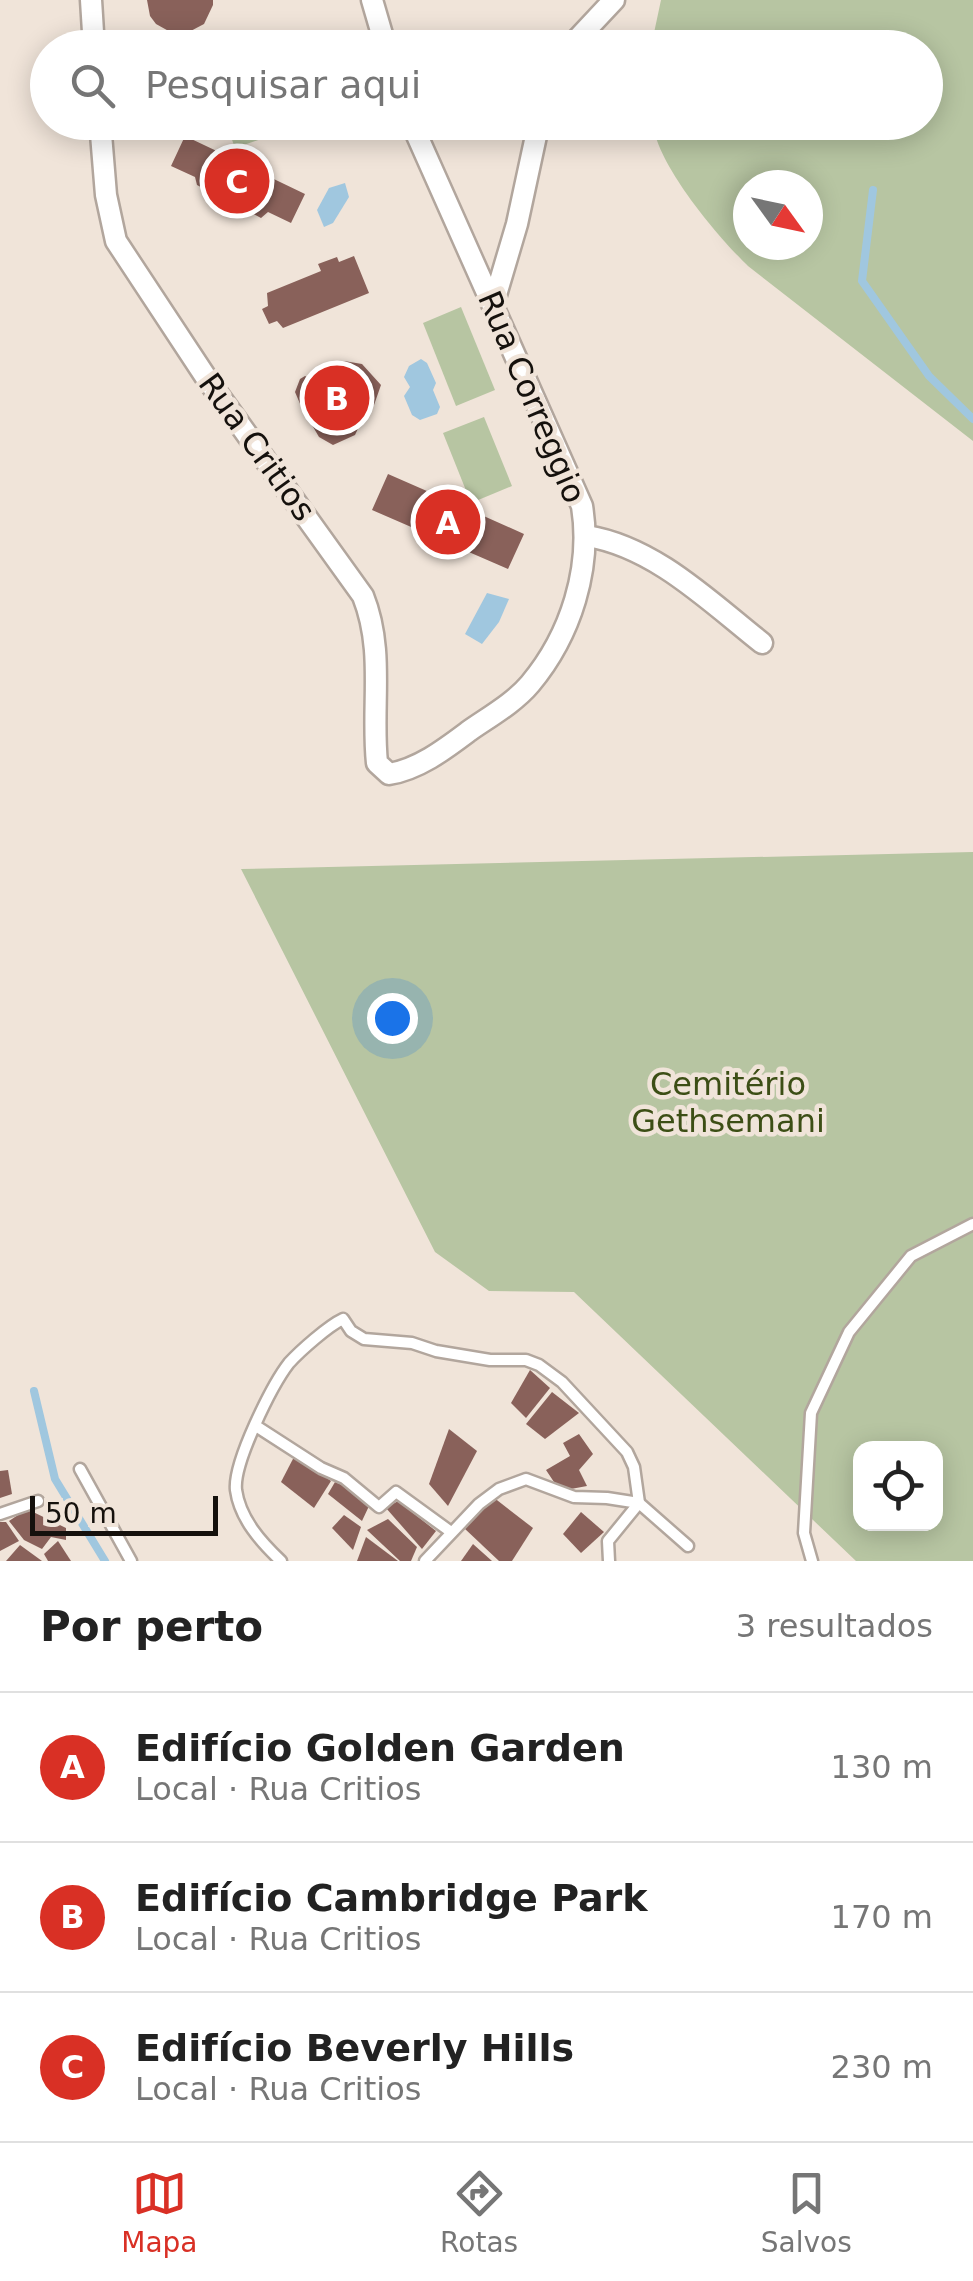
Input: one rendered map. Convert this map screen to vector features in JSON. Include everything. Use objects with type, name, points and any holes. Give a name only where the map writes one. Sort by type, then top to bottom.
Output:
[{"type":"street","points":[[91,0],[93,30]]},
{"type":"street","points":[[372,0],[381,30]]},
{"type":"street","points":[[585,30],[614,0]]},
{"type":"street","name":"Rua Critios","points":[[101,140],[106,195],[116,241],[208,379],[363,596],[378,650],[376,763],[389,774]]},
{"type":"street","name":"Rua Correggio","points":[[389,774],[404,772],[444,749],[528,686],[556,647],[573,608],[587,536],[582,506],[420,140]]},
{"type":"street","points":[[493,306],[517,224],[535,140]]},
{"type":"street","points":[[587,536],[612,540],[671,573],[762,644]]},
{"type":"lane","points":[[812,1561],[804,1532],[810,1413],[849,1332],[911,1256],[973,1224]]},
{"type":"lane","points":[[280,1561],[251,1526],[235,1487],[256,1426],[288,1364],[342,1319],[364,1339],[412,1343],[436,1351],[490,1360],[526,1360],[540,1365],[562,1382],[627,1452],[634,1467],[640,1504]]},
{"type":"lane","points":[[256,1426],[321,1468],[344,1478],[379,1507],[396,1492],[451,1532]]},
{"type":"lane","points":[[80,1468],[131,1561]]},
{"type":"lane","points":[[425,1561],[499,1489],[526,1479],[574,1497],[640,1504],[688,1546]]},
{"type":"lane","points":[[0,1514],[38,1501]]},
{"type":"lane","points":[[609,1561],[608,1541],[640,1504]]},
{"type":"green space","points":[[661,0],[973,0],[973,441],[742,260],[823,260],[823,170],[733,170],[733,250],[676,178],[656,140],[943,140],[943,30],[655,30]]},
{"type":"green space","points":[[232,140],[258,140],[235,148]]},
{"type":"green space","points":[[461,307],[495,390],[456,406],[423,323]]},
{"type":"green space","points":[[484,417],[512,486],[471,503],[443,433]]},
{"type":"green space","name":"Cemitério Gethsemani","points":[[973,852],[973,1561],[856,1561],[574,1292],[489,1291],[435,1252],[241,869]]},
{"type":"water","points":[[345,183],[349,197],[333,223],[324,227],[317,210],[329,188]]},
{"type":"water","points":[[421,359],[436,383],[433,390],[440,407],[437,414],[420,420],[412,415],[404,396],[410,387],[404,377],[409,366]]},
{"type":"water","points":[[487,593],[509,599],[499,622],[482,644],[465,634]]},
{"type":"building","points":[[147,0],[213,0],[204,24],[193,30],[167,30],[150,16]]},
{"type":"building","points":[[183,140],[193,140],[242,163],[245,157],[252,160],[249,167],[305,194],[291,223],[268,212],[261,218],[240,207],[240,199],[224,191],[218,196],[197,185],[195,177],[171,166]]},
{"type":"building","points":[[354,256],[369,293],[283,328],[277,321],[269,324],[262,309],[268,306],[267,293],[321,271],[318,264]]},
{"type":"building","points":[[344,361],[362,364],[381,385],[374,405],[361,408],[362,420],[355,435],[333,445],[319,437],[312,425],[315,413],[301,406],[295,392],[300,379],[305,376],[320,383],[326,370]]},
{"type":"building","points":[[388,474],[452,502],[455,495],[462,498],[459,505],[524,534],[508,569],[372,510]]},
{"type":"building","points":[[530,1370],[550,1388],[526,1418],[511,1403]]},
{"type":"building","points":[[552,1392],[579,1413],[545,1439],[526,1424]]},
{"type":"building","points":[[449,1429],[477,1451],[448,1506],[429,1484]]},
{"type":"building","points":[[579,1434],[593,1454],[579,1470],[587,1486],[560,1491],[546,1470],[570,1456],[563,1443]]},
{"type":"building","points":[[295,1455],[331,1481],[314,1508],[281,1482]]},
{"type":"building","points":[[8,1470],[12,1494],[0,1498],[0,1471]]},
{"type":"building","points":[[335,1482],[349,1488],[369,1506],[362,1521],[328,1494]]},
{"type":"building","points":[[493,1497],[533,1528],[512,1561],[499,1561],[464,1528]]},
{"type":"building","points":[[398,1501],[436,1531],[422,1549],[386,1508]]},
{"type":"building","points":[[27,1509],[66,1528],[66,1540],[51,1537],[42,1549],[24,1540],[9,1521]]},
{"type":"building","points":[[581,1512],[604,1532],[581,1553],[563,1534]]},
{"type":"building","points":[[344,1515],[361,1527],[353,1550],[332,1528]]},
{"type":"building","points":[[388,1519],[417,1547],[411,1561],[400,1561],[367,1530]]},
{"type":"building","points":[[0,1522],[6,1522],[19,1541],[0,1551]]},
{"type":"building","points":[[366,1537],[398,1561],[357,1561]]},
{"type":"building","points":[[58,1541],[71,1561],[48,1561],[44,1554]]},
{"type":"building","points":[[473,1544],[492,1561],[461,1561]]},
{"type":"building","points":[[20,1545],[42,1561],[6,1561]]},
{"type":"waterway","points":[[873,190],[862,281],[929,376],[973,419]]},
{"type":"waterway","points":[[34,1391],[55,1479],[105,1561]]},
{"type":"place","name":"Edifício Beverly Hills","points":[[237,181]]},
{"type":"place","name":"Edifício Cambridge Park","points":[[337,398]]},
{"type":"place","name":"Edifício Golden Garden","points":[[448,522]]}]
